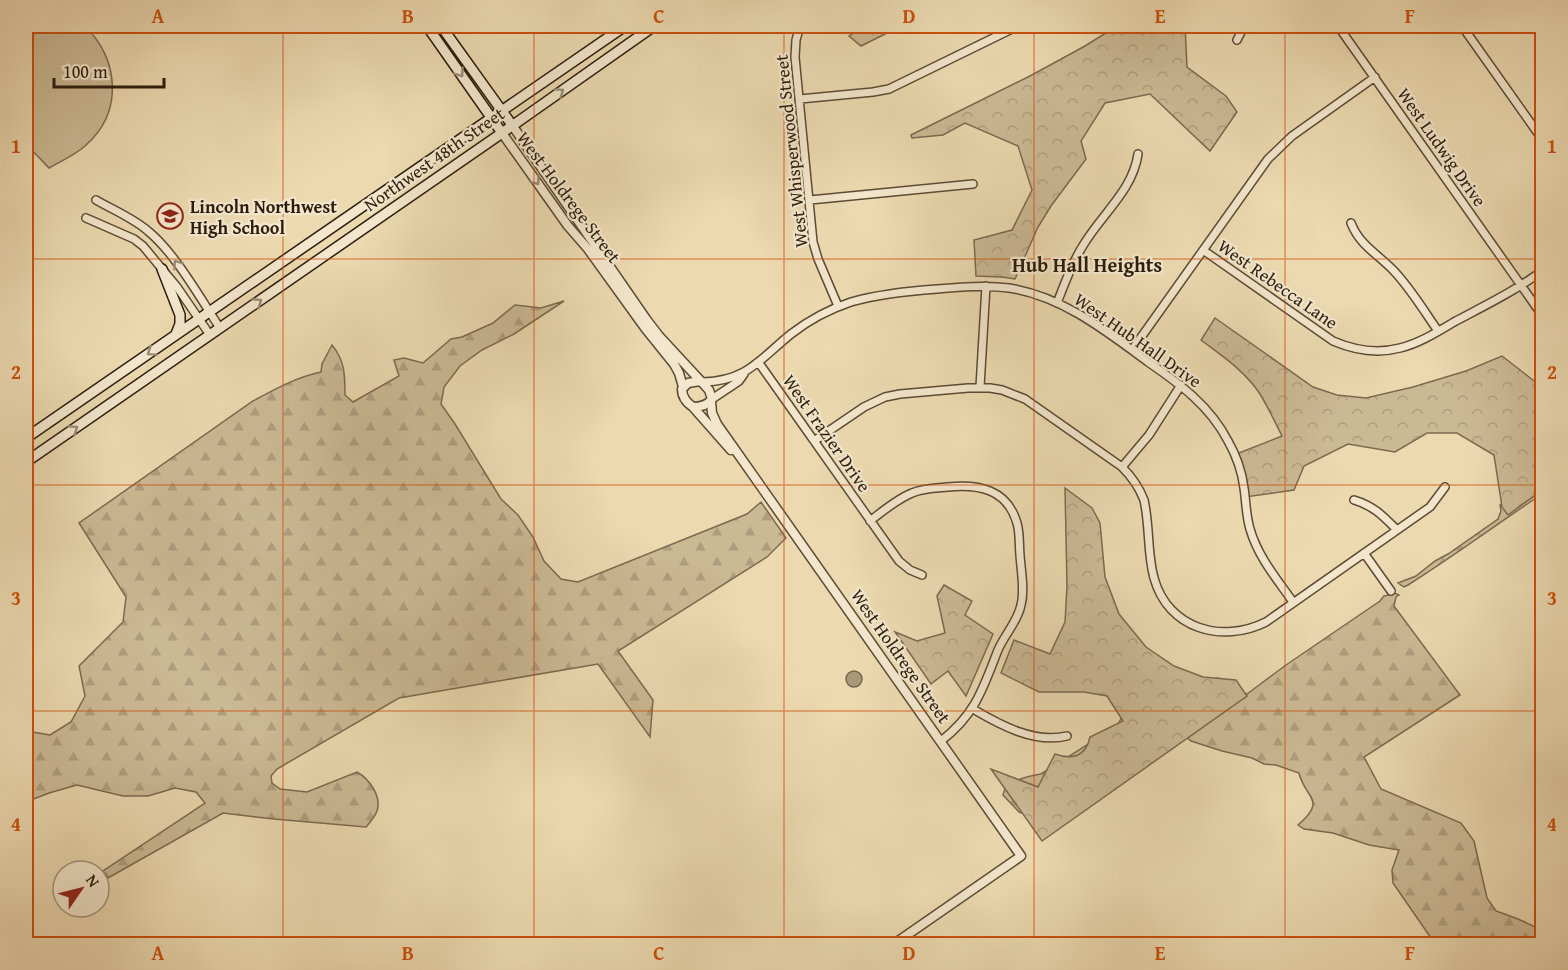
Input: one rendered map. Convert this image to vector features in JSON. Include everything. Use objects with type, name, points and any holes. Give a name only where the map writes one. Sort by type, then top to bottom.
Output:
[{"type":"main road","name":"West Holdrege Street","points":[[427,26],[502,133]]},
{"type":"main road","name":"West Holdrege Street","points":[[441,26],[512,125]]},
{"type":"main road","name":"Northwest 48th Street","points":[[26,438],[625,26]]},
{"type":"main road","name":"Northwest 48th Street","points":[[26,462],[654,26]]},
{"type":"main road","points":[[162,269],[180,315],[180,324],[175,336]]},
{"type":"street","name":"West Whisperwood Street","points":[[800,26],[795,57],[814,247],[838,306]]},
{"type":"street","points":[[800,99],[889,89],[1018,26]]},
{"type":"street","points":[[1237,40],[1244,26]]},
{"type":"street","points":[[1462,26],[1542,139]]},
{"type":"street","name":"West Ludwig Drive","points":[[1342,27],[1542,315]]},
{"type":"street","points":[[1132,350],[1263,165],[1292,136],[1375,77]]},
{"type":"street","name":"West Holdrege Street","points":[[512,125],[646,319],[701,382]]},
{"type":"street","name":"West Holdrege Street","points":[[502,133],[568,226],[588,249],[674,364],[683,387]]},
{"type":"street","points":[[1057,303],[1083,245],[1130,181],[1137,166],[1138,154]]},
{"type":"street","points":[[810,200],[973,184]]},
{"type":"street","points":[[96,200],[135,221],[159,242],[174,260],[220,328]]},
{"type":"street","points":[[87,218],[134,239],[147,251],[177,287],[210,335]]},
{"type":"street","points":[[1351,223],[1361,243],[1395,272],[1438,331]]},
{"type":"street","name":"West Rebecca Lane","points":[[1203,250],[1333,341],[1370,351],[1392,350],[1420,341],[1522,285],[1542,271]]},
{"type":"street","points":[[980,387],[986,286]]},
{"type":"street","name":"West Hub Hall Drive","points":[[746,372],[800,327],[838,306],[888,294],[986,286],[1028,292],[1057,303],[1080,314],[1132,350],[1181,386],[1208,410],[1228,440],[1242,477],[1254,543],[1293,603]]},
{"type":"street","name":"West Frazier Drive","points":[[759,363],[899,561],[910,570],[922,575]]},
{"type":"street","points":[[746,372],[738,381],[702,406],[693,407],[683,396],[683,387],[691,382],[727,380],[746,372]]},
{"type":"street","points":[[701,382],[709,390],[711,400]]},
{"type":"street","points":[[1122,467],[1149,435],[1181,386]]},
{"type":"street","points":[[814,441],[864,407],[885,397],[980,387],[1002,390],[1025,399],[1122,467],[1136,483],[1144,500],[1152,570],[1162,597],[1183,619],[1196,627],[1210,631],[1234,632],[1250,629],[1266,622],[1430,507],[1445,486]]},
{"type":"street","name":"West Holdrege Street","points":[[711,400],[713,417],[753,476],[1021,855],[894,945]]},
{"type":"street","name":"West Holdrege Street","points":[[693,407],[753,476]]},
{"type":"street","points":[[870,521],[915,491],[965,485],[977,486],[996,494],[1014,516],[1019,533],[1023,597],[1019,613],[1000,646],[987,681],[973,709],[957,728],[941,741]]},
{"type":"street","points":[[1354,501],[1373,508],[1397,530]]},
{"type":"street","points":[[1364,553],[1391,591]]},
{"type":"street","points":[[973,709],[994,721],[1030,735],[1057,739],[1067,736]]},
{"type":"green space","points":[[49,26],[85,26],[105,54],[112,86],[111,102],[98,132],[81,149],[49,168],[26,144],[26,38]]},
{"type":"green space","points":[[863,26],[901,26],[861,46],[849,36]]},
{"type":"green space","points":[[1117,26],[1185,26],[1187,67],[1226,96],[1237,112],[1210,151],[1150,94],[1105,103],[1081,141],[1086,159],[1038,227],[1015,279],[976,276],[974,240],[1012,230],[1032,190],[1018,146],[965,123],[943,135],[912,138],[911,135],[1030,76]]},
{"type":"green space","points":[[564,301],[514,334],[482,350],[460,366],[444,387],[441,404],[501,499],[518,515],[533,537],[544,561],[561,579],[578,582],[747,514],[761,502],[786,538],[767,557],[618,651],[653,700],[650,737],[598,664],[399,698],[277,769],[271,776],[272,783],[280,789],[307,792],[357,772],[370,783],[378,800],[376,813],[366,827],[223,813],[111,876],[111,866],[205,803],[196,792],[175,788],[148,796],[123,796],[77,785],[26,802],[26,731],[50,735],[71,722],[85,696],[79,666],[123,622],[126,597],[79,523],[253,401],[295,380],[321,372],[322,364],[332,345],[340,357],[343,368],[345,395],[353,402],[399,376],[394,360],[404,358],[423,363],[451,339],[462,337],[493,323],[515,305],[541,308]]},
{"type":"green space","points":[[1215,318],[1313,387],[1337,395],[1366,398],[1413,387],[1466,371],[1502,356],[1538,384],[1542,383],[1542,490],[1508,515],[1502,507],[1494,455],[1457,433],[1427,433],[1395,452],[1348,444],[1304,466],[1294,490],[1245,497],[1234,455],[1282,436],[1254,386],[1233,364],[1201,340]]},
{"type":"green space","points":[[1542,468],[1542,494],[1408,585],[1404,587],[1398,583],[1416,576],[1498,519],[1501,511],[1500,505],[1526,487]]},
{"type":"green space","points":[[1065,488],[1092,508],[1100,523],[1105,577],[1119,614],[1146,647],[1174,666],[1203,677],[1236,680],[1247,696],[1042,841],[991,769],[1038,787],[1055,754],[1072,757],[1082,753],[1090,737],[1123,721],[1107,696],[1084,692],[1039,692],[1001,673],[1014,640],[1050,654],[1065,622],[1067,586]]},
{"type":"green space","points":[[944,585],[972,601],[965,615],[993,634],[966,696],[948,671],[931,684],[895,632],[917,641],[945,633],[937,596]]},
{"type":"green space","points":[[1394,593],[1399,595],[1396,597],[1394,606],[1460,695],[1364,757],[1381,789],[1461,823],[1474,841],[1487,898],[1496,911],[1542,930],[1542,944],[1437,944],[1393,883],[1392,870],[1399,850],[1369,845],[1333,833],[1304,829],[1298,825],[1312,810],[1313,804],[1299,773],[1191,741],[1179,731],[1030,816],[1019,812],[1003,795],[1006,786],[1014,781],[1041,774],[1117,726],[1130,702],[1171,671],[1215,681],[1218,678],[1247,694],[1384,596]]},
{"type":"water","points":[[854,671],[862,679],[854,687],[846,679]]},
{"type":"place","name":"Lincoln Northwest High School","points":[[170,216]]},
{"type":"district","name":"Hub Hall Heights","points":[[1087,264]]}]
